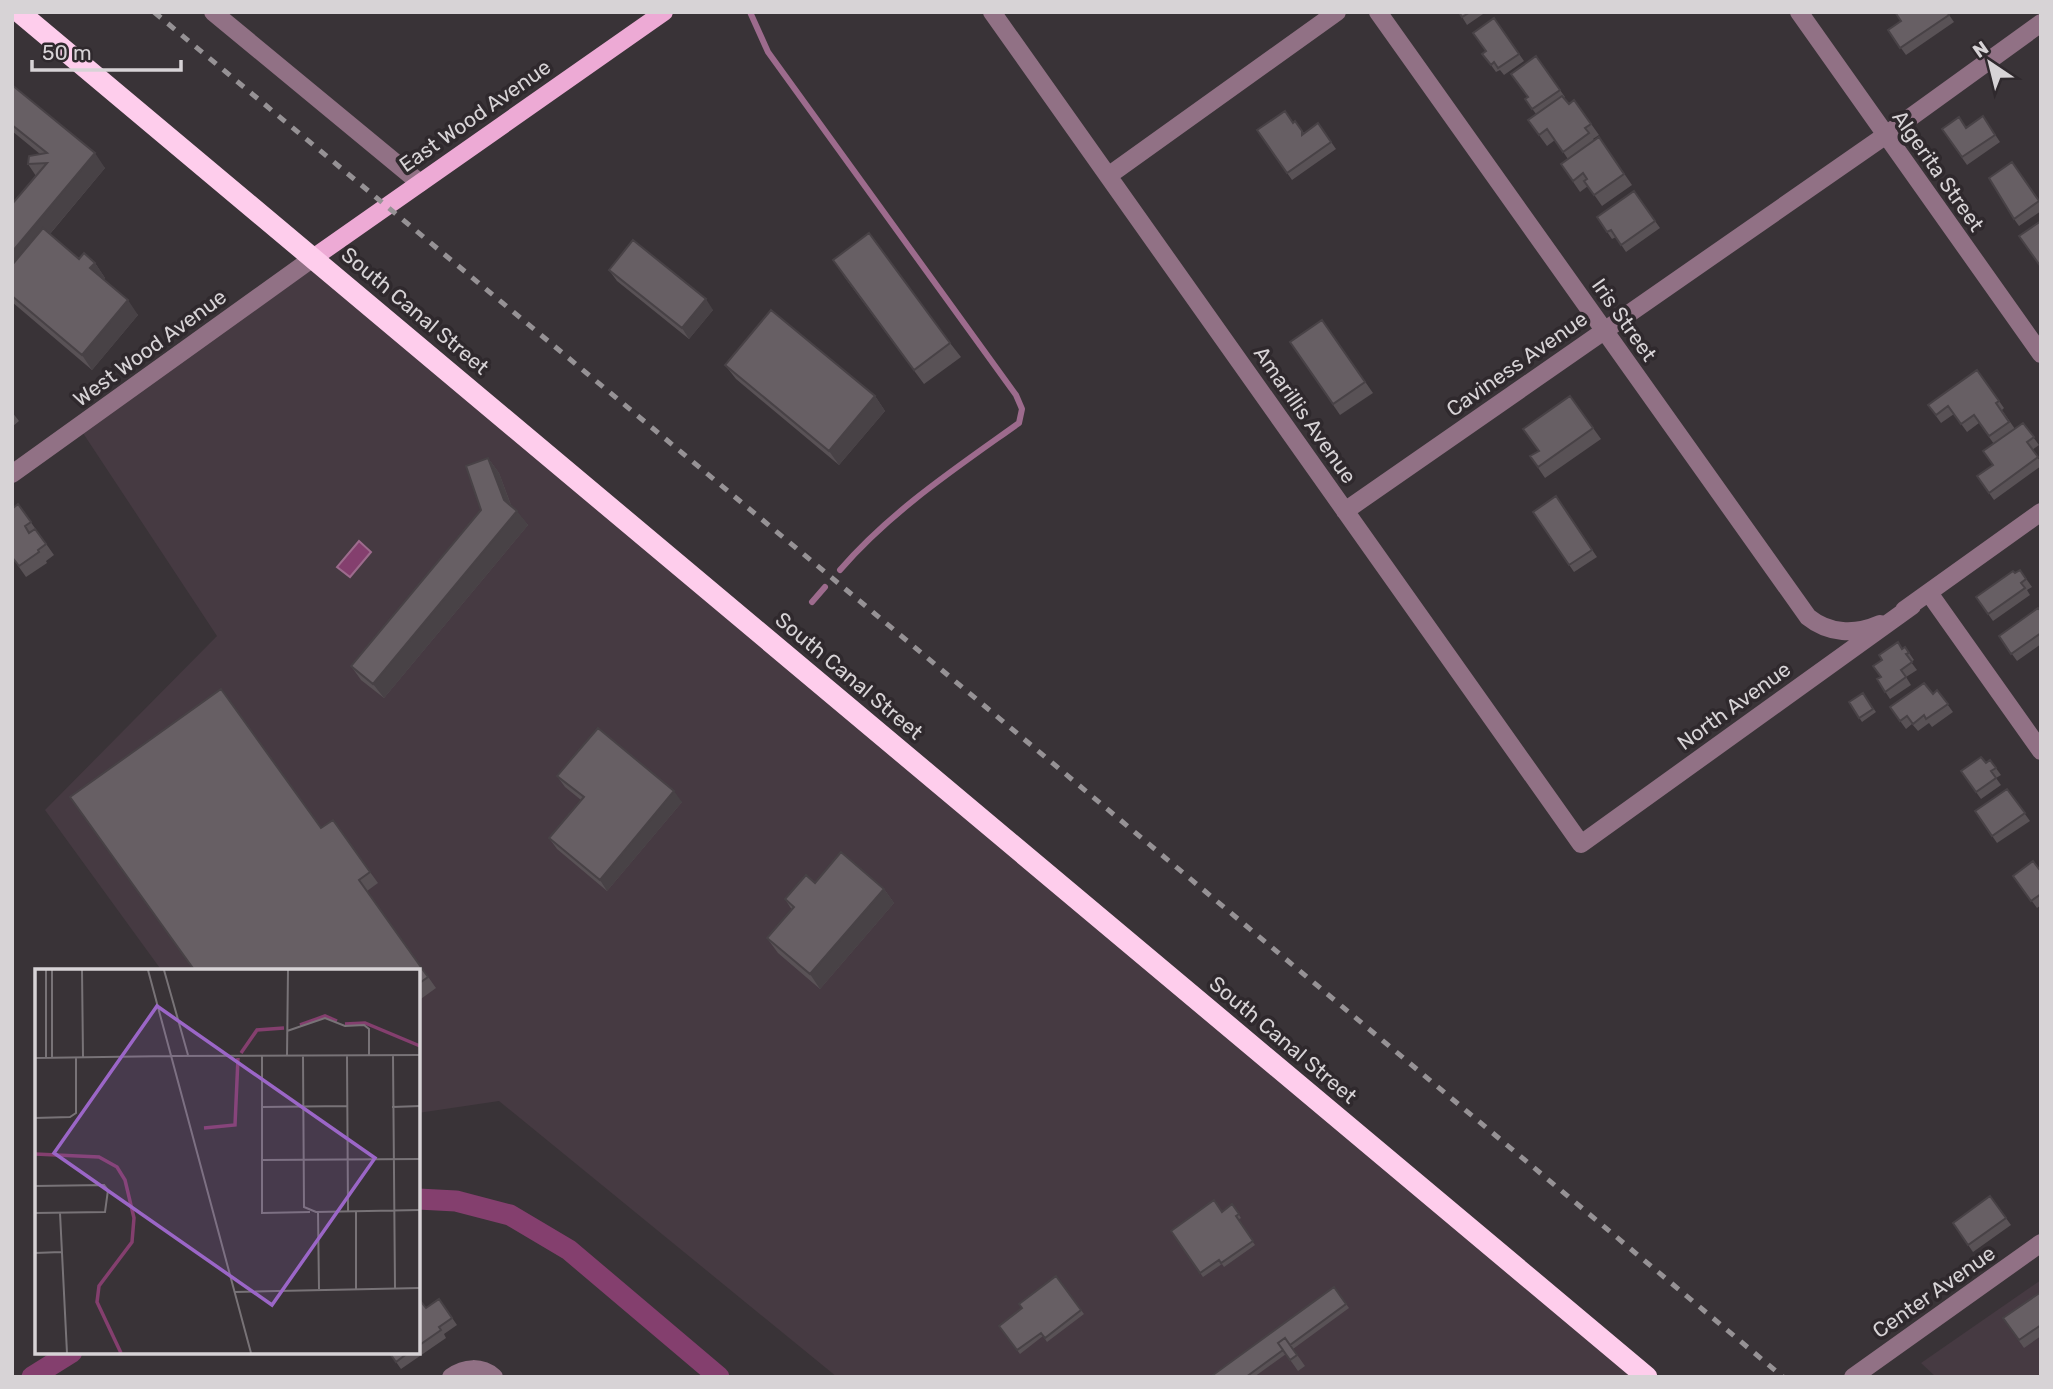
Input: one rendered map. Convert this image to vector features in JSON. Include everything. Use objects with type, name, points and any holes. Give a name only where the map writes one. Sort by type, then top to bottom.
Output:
[{"type":"highway","name":"South Canal Street","points":[[19,12],[1647,1377]]},
{"type":"main road","name":"East Wood Avenue","points":[[313,258],[664,12]]},
{"type":"street","points":[[213,12],[420,183]]},
{"type":"street","name":"Amarillis Avenue","points":[[992,12],[1581,844]]},
{"type":"street","points":[[1108,176],[1337,12]]},
{"type":"street","name":"Iris Street","points":[[1378,12],[1808,617],[1819,625],[1848,632]]},
{"type":"street","name":"Algerita Street","points":[[1799,12],[2041,354]]},
{"type":"street","name":"Caviness Avenue","points":[[1345,510],[1886,135],[2041,23]]},
{"type":"street","name":"West Wood Avenue","points":[[12,474],[313,258]]},
{"type":"street","name":"North Avenue","points":[[1581,844],[2041,512]]},
{"type":"street","points":[[1930,593],[2041,751]]},
{"type":"street","name":"North Avenue","points":[[1848,632],[1872,627],[1912,606]]},
{"type":"street","name":"Center Avenue","points":[[1853,1377],[2041,1243]]},
{"type":"street","points":[[451,1377],[459,1371],[475,1368],[494,1377]]},
{"type":"shaded area","points":[[313,258],[1647,1377],[837,1377],[499,1101],[420,1113],[420,969],[161,969],[45,810],[217,636],[79,427]]},
{"type":"shaded area","points":[[359,541],[371,552],[350,577],[337,567]]},
{"type":"shaded area","points":[[2041,1280],[2041,1377],[1936,1377],[1921,1363]]},
{"type":"building","points":[[1895,12],[1947,12],[1949,15],[1900,48],[1888,30],[1901,21]]},
{"type":"building","points":[[1494,18],[1519,54],[1498,68],[1494,62],[1491,65],[1482,54],[1486,51],[1473,33]]},
{"type":"building","points":[[1536,56],[1560,90],[1532,109],[1525,99],[1528,97],[1511,74]]},
{"type":"building","points":[[12,85],[95,153],[12,252],[12,204],[47,163],[28,164],[29,156],[47,153],[12,125]]},
{"type":"building","points":[[1562,96],[1569,104],[1574,100],[1591,124],[1585,128],[1589,133],[1563,152],[1547,129],[1539,135],[1528,120]]},
{"type":"building","points":[[1285,111],[1293,123],[1295,121],[1302,135],[1318,123],[1331,142],[1287,173],[1257,130]]},
{"type":"building","points":[[1983,116],[1995,135],[1962,157],[1942,129],[1959,117],[1966,128]]},
{"type":"building","points":[[1599,137],[1624,174],[1594,195],[1584,181],[1587,179],[1583,173],[1573,181],[1561,164]]},
{"type":"building","points":[[2012,162],[2039,201],[2014,219],[1989,178]]},
{"type":"building","points":[[1634,191],[1655,221],[1621,245],[1611,230],[1607,232],[1597,217]]},
{"type":"building","points":[[2041,221],[2041,267],[2019,236]]},
{"type":"building","points":[[43,228],[79,259],[84,253],[95,263],[90,268],[128,300],[82,355],[12,296],[12,265]]},
{"type":"building","points":[[869,233],[950,343],[914,370],[833,260]]},
{"type":"building","points":[[633,240],[706,299],[682,328],[609,270]]},
{"type":"building","points":[[771,310],[875,396],[829,451],[725,365]]},
{"type":"building","points":[[1322,320],[1365,382],[1333,404],[1290,342]]},
{"type":"building","points":[[1977,370],[1999,401],[1996,403],[2009,422],[1989,436],[1974,415],[1961,424],[1948,406],[1936,415],[1928,405]]},
{"type":"building","points":[[1570,396],[1593,428],[1538,467],[1530,456],[1539,451],[1523,429]]},
{"type":"building","points":[[2023,423],[2034,437],[2027,442],[2038,457],[1989,493],[1977,476],[1993,465],[1983,451]]},
{"type":"building","points":[[488,458],[504,500],[517,511],[373,684],[351,666],[481,510],[466,466]]},
{"type":"building","points":[[1556,496],[1592,550],[1569,565],[1533,512]]},
{"type":"building","points":[[18,504],[31,522],[25,526],[29,533],[35,529],[46,544],[19,566],[12,557],[12,509]]},
{"type":"building","points":[[2020,570],[2026,579],[2021,583],[2025,588],[1988,614],[1976,597],[2013,571],[2015,573]]},
{"type":"building","points":[[2038,608],[2041,611],[2041,633],[2011,654],[1999,636]]},
{"type":"building","points":[[1898,642],[1902,649],[1905,647],[1912,662],[1901,670],[1906,677],[1885,692],[1877,679],[1881,677],[1873,666],[1882,660],[1879,655]]},
{"type":"building","points":[[1924,683],[1933,694],[1937,690],[1948,704],[1926,719],[1924,715],[1913,724],[1907,716],[1900,721],[1890,707]]},
{"type":"building","points":[[221,689],[321,828],[333,820],[370,872],[359,880],[428,977],[420,983],[420,969],[194,969],[70,797]]},
{"type":"building","points":[[1863,693],[1873,709],[1859,718],[1849,702]]},
{"type":"building","points":[[598,728],[674,791],[600,880],[549,838],[584,797],[557,776]]},
{"type":"building","points":[[1981,757],[1986,763],[1990,760],[1996,768],[1991,771],[1996,778],[1976,792],[1961,771]]},
{"type":"building","points":[[2007,789],[2025,813],[1992,836],[1975,811]]},
{"type":"building","points":[[841,852],[884,889],[810,974],[767,938],[794,907],[785,899],[806,875],[815,883]]},
{"type":"building","points":[[2033,861],[2041,868],[2041,894],[2031,901],[2013,876]]},
{"type":"building","points":[[1990,1196],[2006,1218],[1968,1245],[1953,1223]]},
{"type":"building","points":[[1214,1200],[1222,1212],[1232,1204],[1239,1214],[1236,1216],[1253,1241],[1221,1263],[1219,1260],[1200,1273],[1171,1231]]},
{"type":"building","points":[[1056,1276],[1081,1310],[1045,1338],[1041,1333],[1017,1350],[999,1326],[1022,1308],[1019,1304]]},
{"type":"building","points":[[1334,1287],[1346,1304],[1290,1345],[1285,1338],[1278,1343],[1283,1350],[1246,1377],[1213,1375]]},
{"type":"building","points":[[2041,1292],[2041,1325],[2019,1340],[2003,1318]]},
{"type":"building","points":[[439,1299],[452,1318],[439,1327],[441,1330],[420,1345],[420,1300],[426,1308]]},
{"type":"building","points":[[1285,1338],[1297,1355],[1290,1360],[1278,1343]]},
{"type":"building","points":[[390,1354],[406,1354],[396,1362]]},
{"type":"waterway","points":[[750,12],[768,52],[1016,395],[1022,409],[1019,423],[902,509],[840,570]]},
{"type":"waterway","points":[[812,602],[825,587]]},
{"type":"waterway","points":[[420,1199],[456,1201],[510,1215],[569,1250],[719,1377]]},
{"type":"waterway","points":[[32,1377],[69,1354]]},
{"type":"railway","points":[[154,12],[1783,1377]]}]
